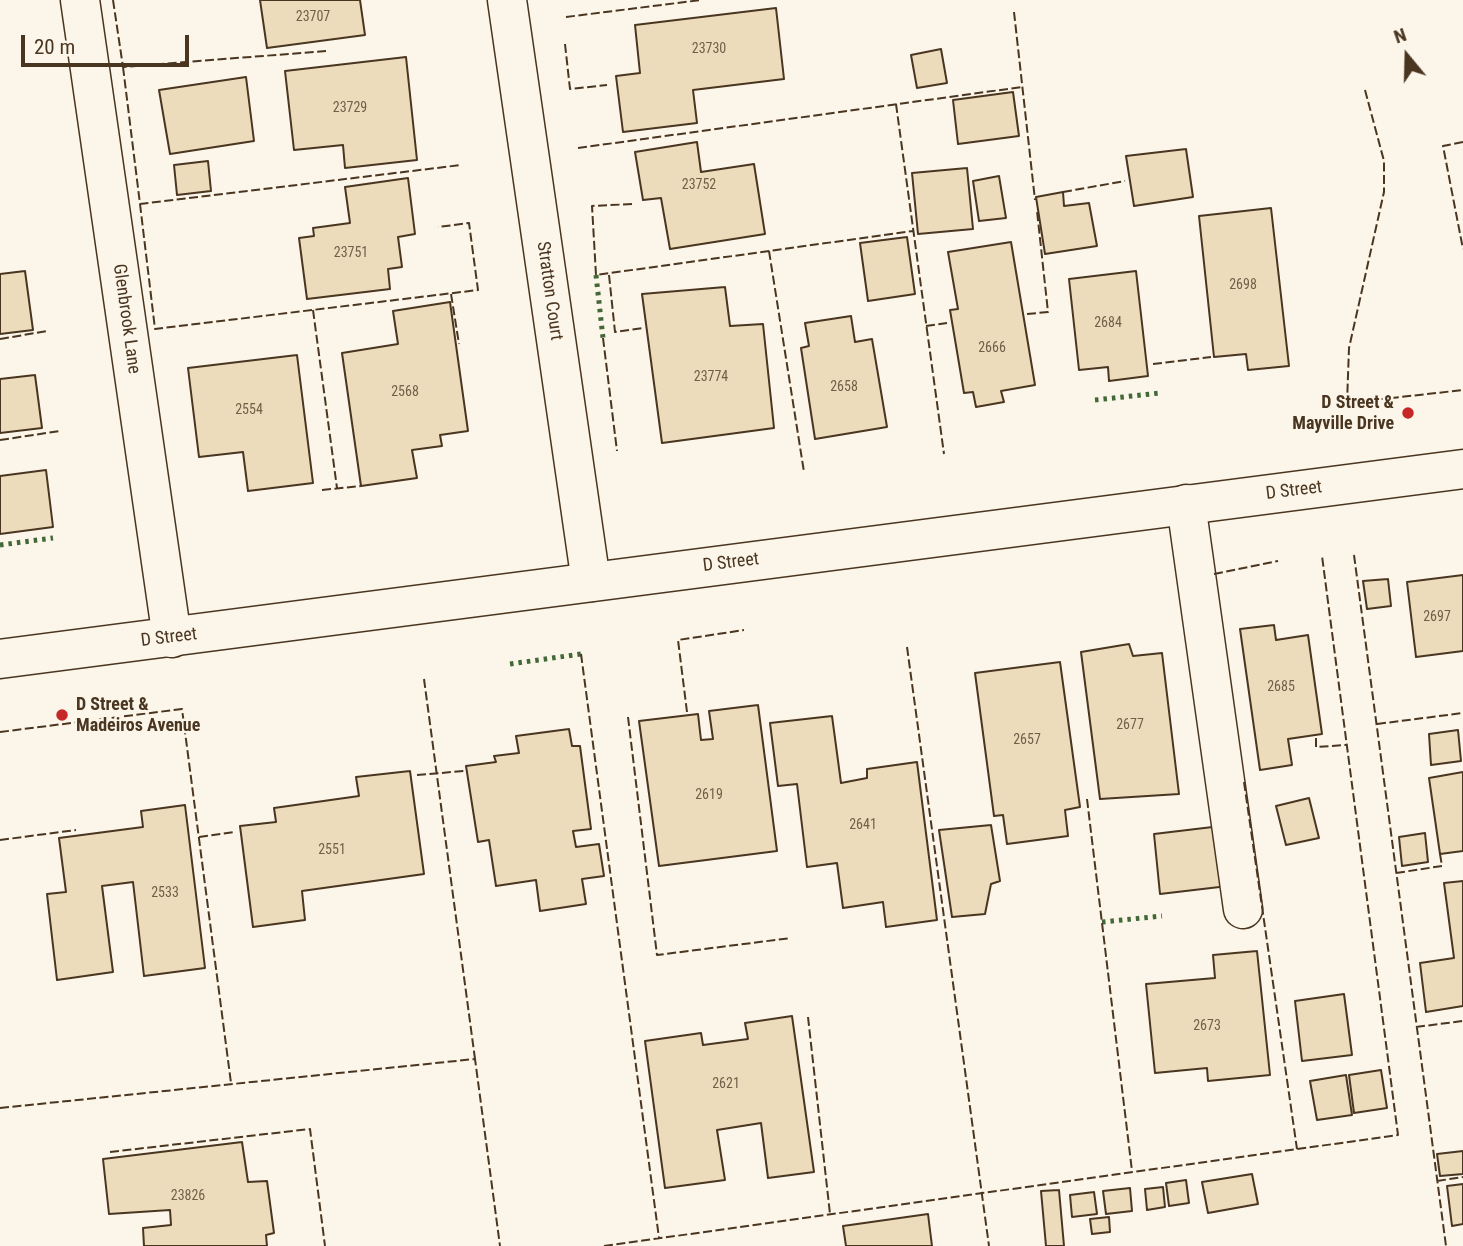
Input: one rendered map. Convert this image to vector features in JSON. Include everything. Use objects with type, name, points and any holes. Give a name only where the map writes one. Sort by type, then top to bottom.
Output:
[{"type":"main road","name":"Glenbrook Lane","points":[[80,0],[172,638]]},
{"type":"main road","name":"Stratton Court","points":[[507,0],[591,582]]},
{"type":"main road","name":"D Street","points":[[0,659],[1463,469]]},
{"type":"main road","points":[[1186,504],[1243,909]]},
{"type":"building","points":[[260,0],[360,0],[365,35],[267,48]]},
{"type":"building","points":[[776,8],[784,79],[693,90],[697,123],[623,132],[616,76],[640,73],[635,25]]},
{"type":"building","points":[[941,49],[947,83],[917,88],[911,55]]},
{"type":"building","points":[[406,57],[417,160],[345,168],[343,145],[294,150],[285,71]]},
{"type":"building","points":[[246,77],[254,141],[170,154],[159,90]]},
{"type":"building","points":[[1013,92],[1019,136],[958,144],[953,100]]},
{"type":"building","points":[[697,142],[701,172],[754,164],[765,234],[670,249],[661,198],[643,200],[635,152]]},
{"type":"building","points":[[1186,149],[1193,197],[1134,206],[1126,156]]},
{"type":"building","points":[[208,161],[211,191],[177,195],[174,165]]},
{"type":"building","points":[[967,168],[973,229],[918,234],[912,173]]},
{"type":"building","points":[[999,176],[1006,218],[979,221],[973,181]]},
{"type":"building","points":[[408,178],[415,234],[398,237],[402,267],[388,269],[390,289],[307,299],[299,238],[314,236],[313,228],[350,223],[345,187]]},
{"type":"building","points":[[1063,192],[1064,206],[1089,203],[1097,246],[1045,254],[1036,197]]},
{"type":"building","points":[[1271,208],[1289,366],[1248,370],[1246,354],[1214,357],[1199,216]]},
{"type":"building","points":[[907,237],[915,294],[868,301],[860,243]]},
{"type":"building","points":[[1011,242],[1035,385],[1001,391],[1004,402],[976,407],[973,392],[964,393],[950,310],[958,309],[948,252]]},
{"type":"building","points":[[25,271],[33,330],[0,334],[0,274]]},
{"type":"building","points":[[1136,271],[1148,376],[1109,381],[1108,367],[1079,370],[1069,279]]},
{"type":"building","points":[[725,287],[730,326],[763,324],[774,428],[662,443],[642,294]]},
{"type":"building","points":[[450,302],[468,431],[440,435],[442,446],[412,450],[417,478],[361,486],[342,353],[398,344],[393,311]]},
{"type":"building","points":[[851,316],[855,342],[872,339],[887,427],[815,439],[801,348],[809,346],[805,323]]},
{"type":"building","points":[[297,355],[313,483],[248,491],[243,452],[199,457],[188,368]]},
{"type":"building","points":[[35,375],[42,428],[0,433],[0,379]]},
{"type":"building","points":[[46,470],[53,527],[0,534],[0,476]]},
{"type":"building","points":[[1463,575],[1463,651],[1416,657],[1407,582]]},
{"type":"building","points":[[1388,579],[1391,606],[1367,609],[1363,581]]},
{"type":"building","points":[[1274,625],[1276,640],[1308,635],[1322,734],[1288,739],[1292,765],[1260,770],[1240,629]]},
{"type":"building","points":[[1129,644],[1133,656],[1162,653],[1179,794],[1100,799],[1081,652]]},
{"type":"building","points":[[1060,662],[1080,807],[1065,810],[1068,836],[1007,844],[1003,815],[994,816],[975,673]]},
{"type":"building","points":[[758,705],[777,851],[659,866],[639,721],[698,714],[701,740],[713,739],[709,711]]},
{"type":"building","points":[[832,716],[841,783],[867,778],[867,769],[917,762],[937,920],[886,927],[883,902],[843,908],[837,863],[807,867],[797,784],[778,786],[770,723]]},
{"type":"building","points":[[569,729],[572,746],[580,746],[591,829],[573,831],[576,847],[599,844],[604,876],[582,879],[586,904],[540,911],[536,880],[496,886],[489,840],[478,842],[466,766],[496,762],[494,756],[519,753],[516,736]]},
{"type":"building","points":[[1458,730],[1461,761],[1431,765],[1429,734]]},
{"type":"building","points":[[410,771],[424,874],[302,891],[305,920],[253,927],[240,826],[276,822],[274,808],[359,796],[356,777]]},
{"type":"building","points":[[1463,772],[1463,851],[1440,854],[1429,778]]},
{"type":"building","points":[[1309,798],[1319,838],[1286,845],[1276,806]]},
{"type":"building","points":[[185,805],[205,968],[144,976],[133,882],[102,886],[113,972],[57,980],[47,894],[66,892],[59,838],[143,827],[141,811]]},
{"type":"building","points":[[991,825],[1000,881],[991,884],[985,914],[952,917],[939,830]]},
{"type":"building","points":[[1221,826],[1228,886],[1160,894],[1154,834]]},
{"type":"building","points":[[1425,833],[1428,862],[1402,866],[1399,837]]},
{"type":"building","points":[[1463,881],[1463,1006],[1426,1012],[1420,963],[1454,958],[1444,883]]},
{"type":"building","points":[[1257,951],[1270,1075],[1208,1081],[1207,1068],[1155,1073],[1146,984],[1215,978],[1213,955]]},
{"type":"building","points":[[1344,994],[1352,1055],[1302,1061],[1295,1001]]},
{"type":"building","points":[[792,1016],[814,1172],[768,1178],[761,1123],[717,1130],[725,1180],[665,1188],[645,1041],[701,1033],[703,1045],[748,1039],[745,1023]]},
{"type":"building","points":[[1381,1070],[1387,1108],[1354,1113],[1349,1075]]},
{"type":"building","points":[[1346,1075],[1352,1115],[1317,1120],[1310,1081]]},
{"type":"building","points":[[242,1142],[248,1182],[267,1181],[274,1233],[266,1235],[267,1246],[144,1246],[143,1228],[171,1225],[170,1210],[109,1214],[103,1159]]},
{"type":"building","points":[[1463,1151],[1463,1174],[1440,1176],[1437,1154]]},
{"type":"building","points":[[1252,1174],[1258,1204],[1208,1213],[1202,1182]]},
{"type":"building","points":[[1186,1180],[1189,1203],[1169,1206],[1166,1183]]},
{"type":"building","points":[[1463,1184],[1463,1224],[1452,1226],[1447,1186]]},
{"type":"building","points":[[1163,1187],[1165,1207],[1147,1210],[1145,1189]]},
{"type":"building","points":[[1130,1188],[1132,1211],[1106,1214],[1103,1191]]},
{"type":"building","points":[[1059,1190],[1064,1246],[1046,1246],[1041,1191]]},
{"type":"building","points":[[1094,1192],[1097,1214],[1072,1217],[1070,1195]]},
{"type":"building","points":[[928,1214],[932,1246],[846,1246],[843,1226]]},
{"type":"building","points":[[1109,1217],[1110,1232],[1092,1234],[1090,1219]]},
{"type":"hedge","points":[[596,275],[603,338]]},
{"type":"hedge","points":[[1095,400],[1160,393]]},
{"type":"hedge","points":[[0,545],[53,538]]},
{"type":"hedge","points":[[510,664],[581,654]]},
{"type":"hedge","points":[[1102,922],[1162,916]]},
{"type":"fence","points":[[113,0],[123,67],[326,51]]},
{"type":"fence","points":[[566,17],[701,0]]},
{"type":"fence","points":[[1014,12],[1035,200]]},
{"type":"fence","points":[[565,44],[570,89],[607,85]]},
{"type":"fence","points":[[123,67],[140,204],[461,165]]},
{"type":"fence","points":[[578,148],[1022,87]]},
{"type":"fence","points":[[1365,90],[1384,161],[1384,192],[1349,348],[1347,403],[1463,390]]},
{"type":"fence","points":[[896,104],[944,454]]},
{"type":"fence","points":[[1463,142],[1443,146],[1463,249]]},
{"type":"fence","points":[[1063,192],[1125,181]]},
{"type":"fence","points":[[140,204],[155,329],[478,290],[469,223],[438,227]]},
{"type":"fence","points":[[632,204],[592,206],[596,275],[913,231]]},
{"type":"fence","points":[[1027,314],[1048,312],[1037,211]]},
{"type":"fence","points":[[769,251],[804,472]]},
{"type":"fence","points":[[609,275],[615,332],[643,328]]},
{"type":"fence","points":[[451,294],[459,344]]},
{"type":"fence","points":[[313,310],[337,488]]},
{"type":"fence","points":[[926,326],[947,323]]},
{"type":"fence","points":[[0,339],[47,331]]},
{"type":"fence","points":[[603,338],[617,451]]},
{"type":"fence","points":[[1153,364],[1211,357]]},
{"type":"fence","points":[[0,440],[60,431]]},
{"type":"fence","points":[[322,490],[361,486]]},
{"type":"fence","points":[[1354,555],[1446,1246]]},
{"type":"fence","points":[[604,1246],[1398,1135],[1322,556]]},
{"type":"fence","points":[[1214,574],[1278,561]]},
{"type":"fence","points":[[687,712],[678,640],[744,630]]},
{"type":"fence","points":[[907,647],[989,1246]]},
{"type":"fence","points":[[581,654],[659,1238]]},
{"type":"fence","points":[[424,679],[475,1059]]},
{"type":"fence","points":[[0,732],[182,709],[231,1083]]},
{"type":"fence","points":[[1377,724],[1463,713]]},
{"type":"fence","points":[[628,717],[657,955],[791,938]]},
{"type":"fence","points":[[1316,738],[1316,747],[1346,745]]},
{"type":"fence","points":[[417,775],[464,771]]},
{"type":"fence","points":[[1244,782],[1297,1149]]},
{"type":"fence","points":[[1087,799],[1132,1171]]},
{"type":"fence","points":[[0,840],[76,830]]},
{"type":"fence","points":[[199,837],[235,832]]},
{"type":"fence","points":[[1396,873],[1442,866],[1440,854]]},
{"type":"fence","points":[[808,1017],[830,1214]]},
{"type":"fence","points":[[1416,1027],[1463,1021]]},
{"type":"fence","points":[[0,1108],[475,1059],[500,1246]]},
{"type":"fence","points":[[110,1152],[310,1129],[325,1246]]},
{"type":"fence","points":[[1437,1181],[1463,1177]]},
{"type":"place","name":"D Street & Mayville Drive","points":[[1408,413]]},
{"type":"place","name":"D Street & Madeiros Avenue","points":[[62,715]]}]
